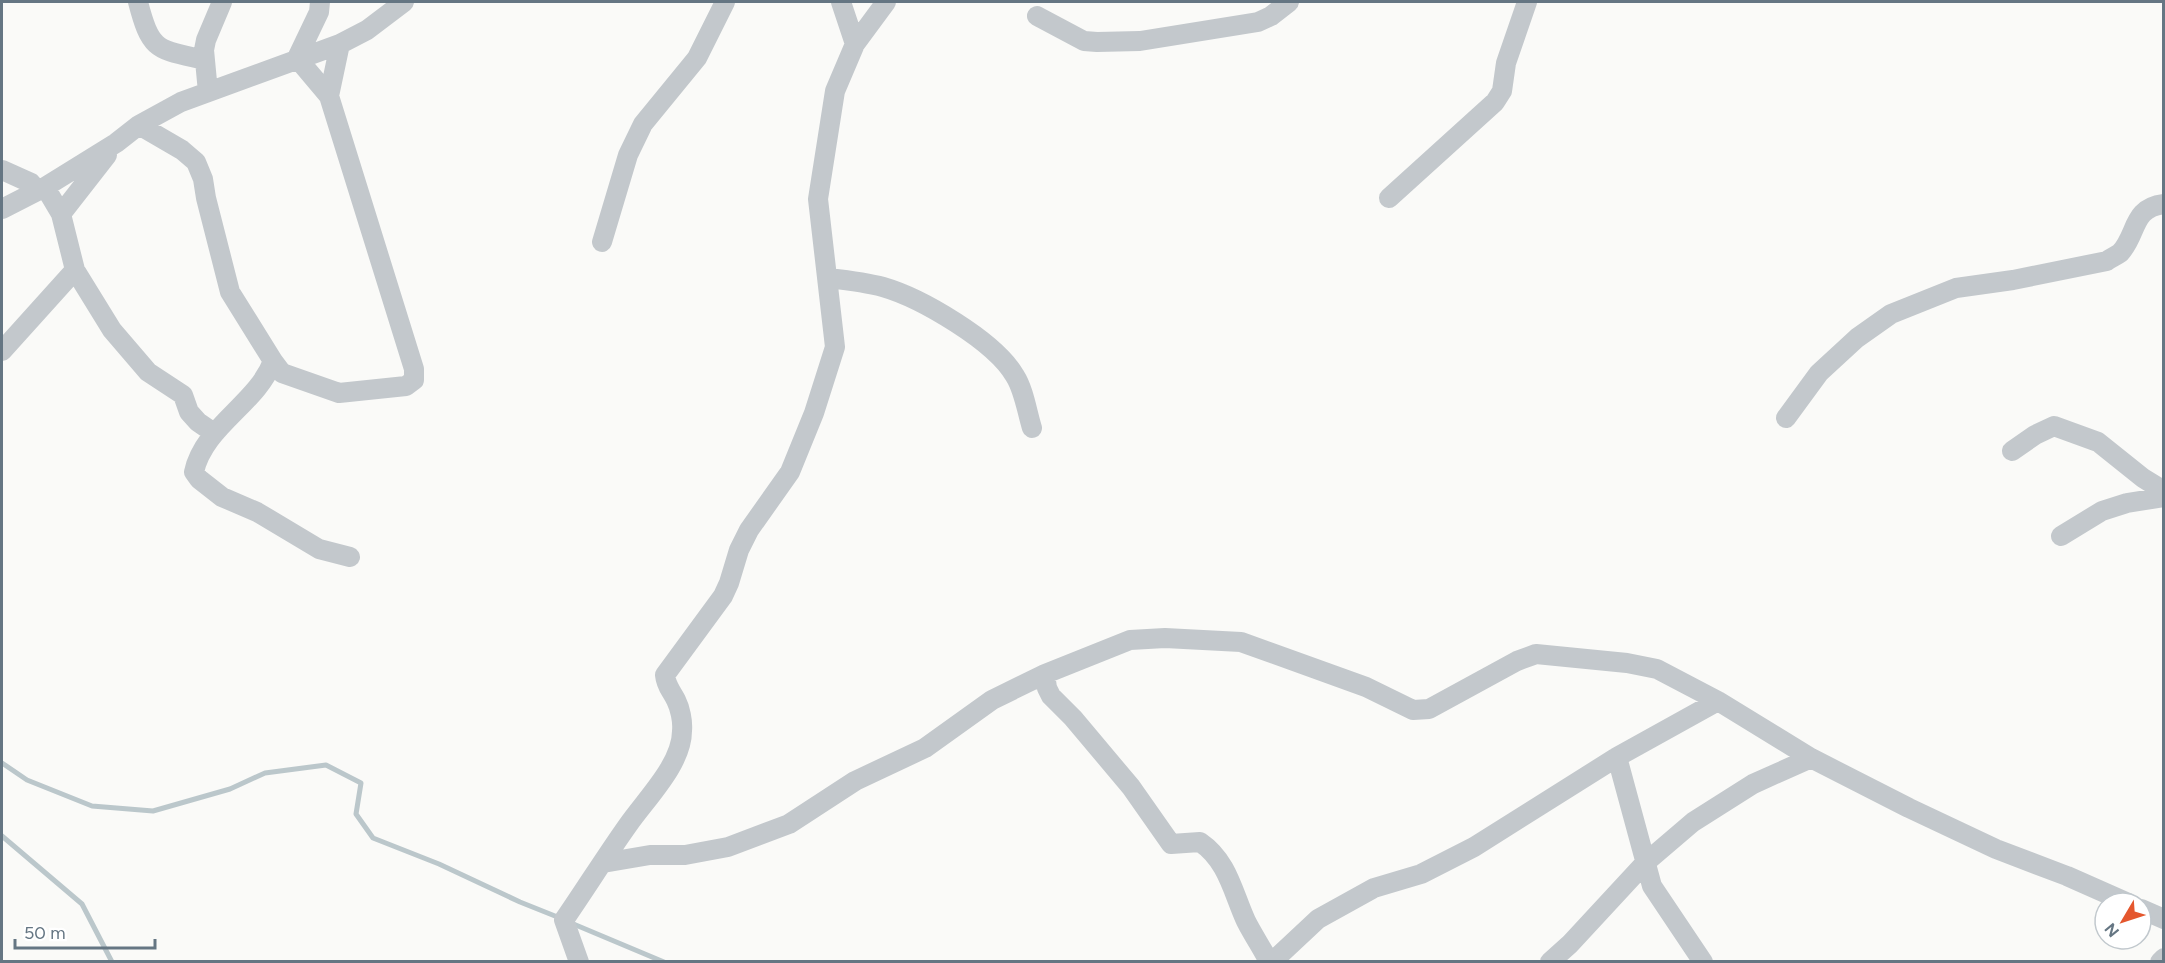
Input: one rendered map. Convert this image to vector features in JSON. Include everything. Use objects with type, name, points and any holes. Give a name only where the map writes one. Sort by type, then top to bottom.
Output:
[{"type":"street","points":[[138,2],[145,29],[164,50],[205,60]]},
{"type":"street","points":[[208,92],[206,39],[222,2]]},
{"type":"street","points":[[297,58],[319,12],[320,2]]},
{"type":"street","points":[[2,209],[42,189],[139,125],[181,102],[340,44],[366,30],[404,2]]},
{"type":"street","points":[[603,242],[628,155],[643,124],[697,58],[725,2]]},
{"type":"street","points":[[841,2],[855,44]]},
{"type":"street","points":[[579,962],[564,920],[628,825],[659,785],[677,753],[682,733],[677,702],[666,684],[665,675],[723,596],[739,550],[749,530],[790,472],[814,413],[835,347],[818,199],[835,91],[855,44],[886,2]]},
{"type":"street","points":[[1037,16],[1084,41],[1140,42],[1258,22],[1289,2]]},
{"type":"street","points":[[1389,198],[1495,102],[1502,91],[1506,63],[1527,2]]},
{"type":"street","points":[[329,96],[340,44]]},
{"type":"street","points":[[139,125],[182,150],[196,162],[203,179],[230,292],[274,370],[339,393],[405,386],[414,380],[414,369],[329,96],[297,58]]},
{"type":"street","points":[[61,214],[116,142]]},
{"type":"street","points":[[2,170],[42,189],[61,214],[75,270],[112,330],[148,372],[183,395],[189,412],[198,422],[214,433]]},
{"type":"street","points":[[1786,418],[1819,374],[1857,338],[1891,314],[1956,288],[2013,280],[2107,261],[2120,253],[2143,211],[2152,205],[2163,204]]},
{"type":"street","points":[[2,351],[75,270]]},
{"type":"street","points":[[828,278],[883,287],[918,300],[956,323],[1006,363],[1016,377],[1032,428]]},
{"type":"street","points":[[274,370],[214,433],[194,472],[199,479],[222,497],[257,512],[319,549],[350,557]]},
{"type":"street","points":[[2012,451],[2035,435],[2054,426],[2098,442],[2163,491]]},
{"type":"street","points":[[2061,536],[2102,511],[2127,503],[2163,497]]},
{"type":"street","points":[[603,863],[650,855],[685,855],[728,847],[789,824],[855,781],[925,748],[992,700],[1045,674],[1130,640],[1165,638],[1241,642],[1366,687],[1413,710],[1429,709],[1517,661],[1536,654],[1627,663],[1657,669],[1718,701],[1811,758],[1996,849],[2101,891]]},
{"type":"street","points":[[1045,674],[1051,696],[1073,718],[1131,787],[1171,844],[1200,842],[1218,858],[1230,880],[1246,920],[1270,962],[1318,919],[1374,888],[1421,874],[1474,847],[1617,757],[1718,701]]},
{"type":"street","points":[[1617,757],[1652,886],[1703,962]]},
{"type":"street","points":[[1550,962],[1570,944],[1645,864],[1703,815],[1753,783],[1811,758]]},
{"type":"street","points":[[628,825],[629,833],[635,842],[650,855]]},
{"type":"street","points":[[2160,962],[2163,958]]},
{"type":"waterway","points":[[2,763],[27,780],[92,806],[153,811],[230,789],[265,773],[326,765],[361,783],[356,814],[373,838],[439,864],[560,918]]},
{"type":"waterway","points":[[2,836],[82,904],[112,962]]},
{"type":"waterway","points":[[571,923],[664,962]]}]
